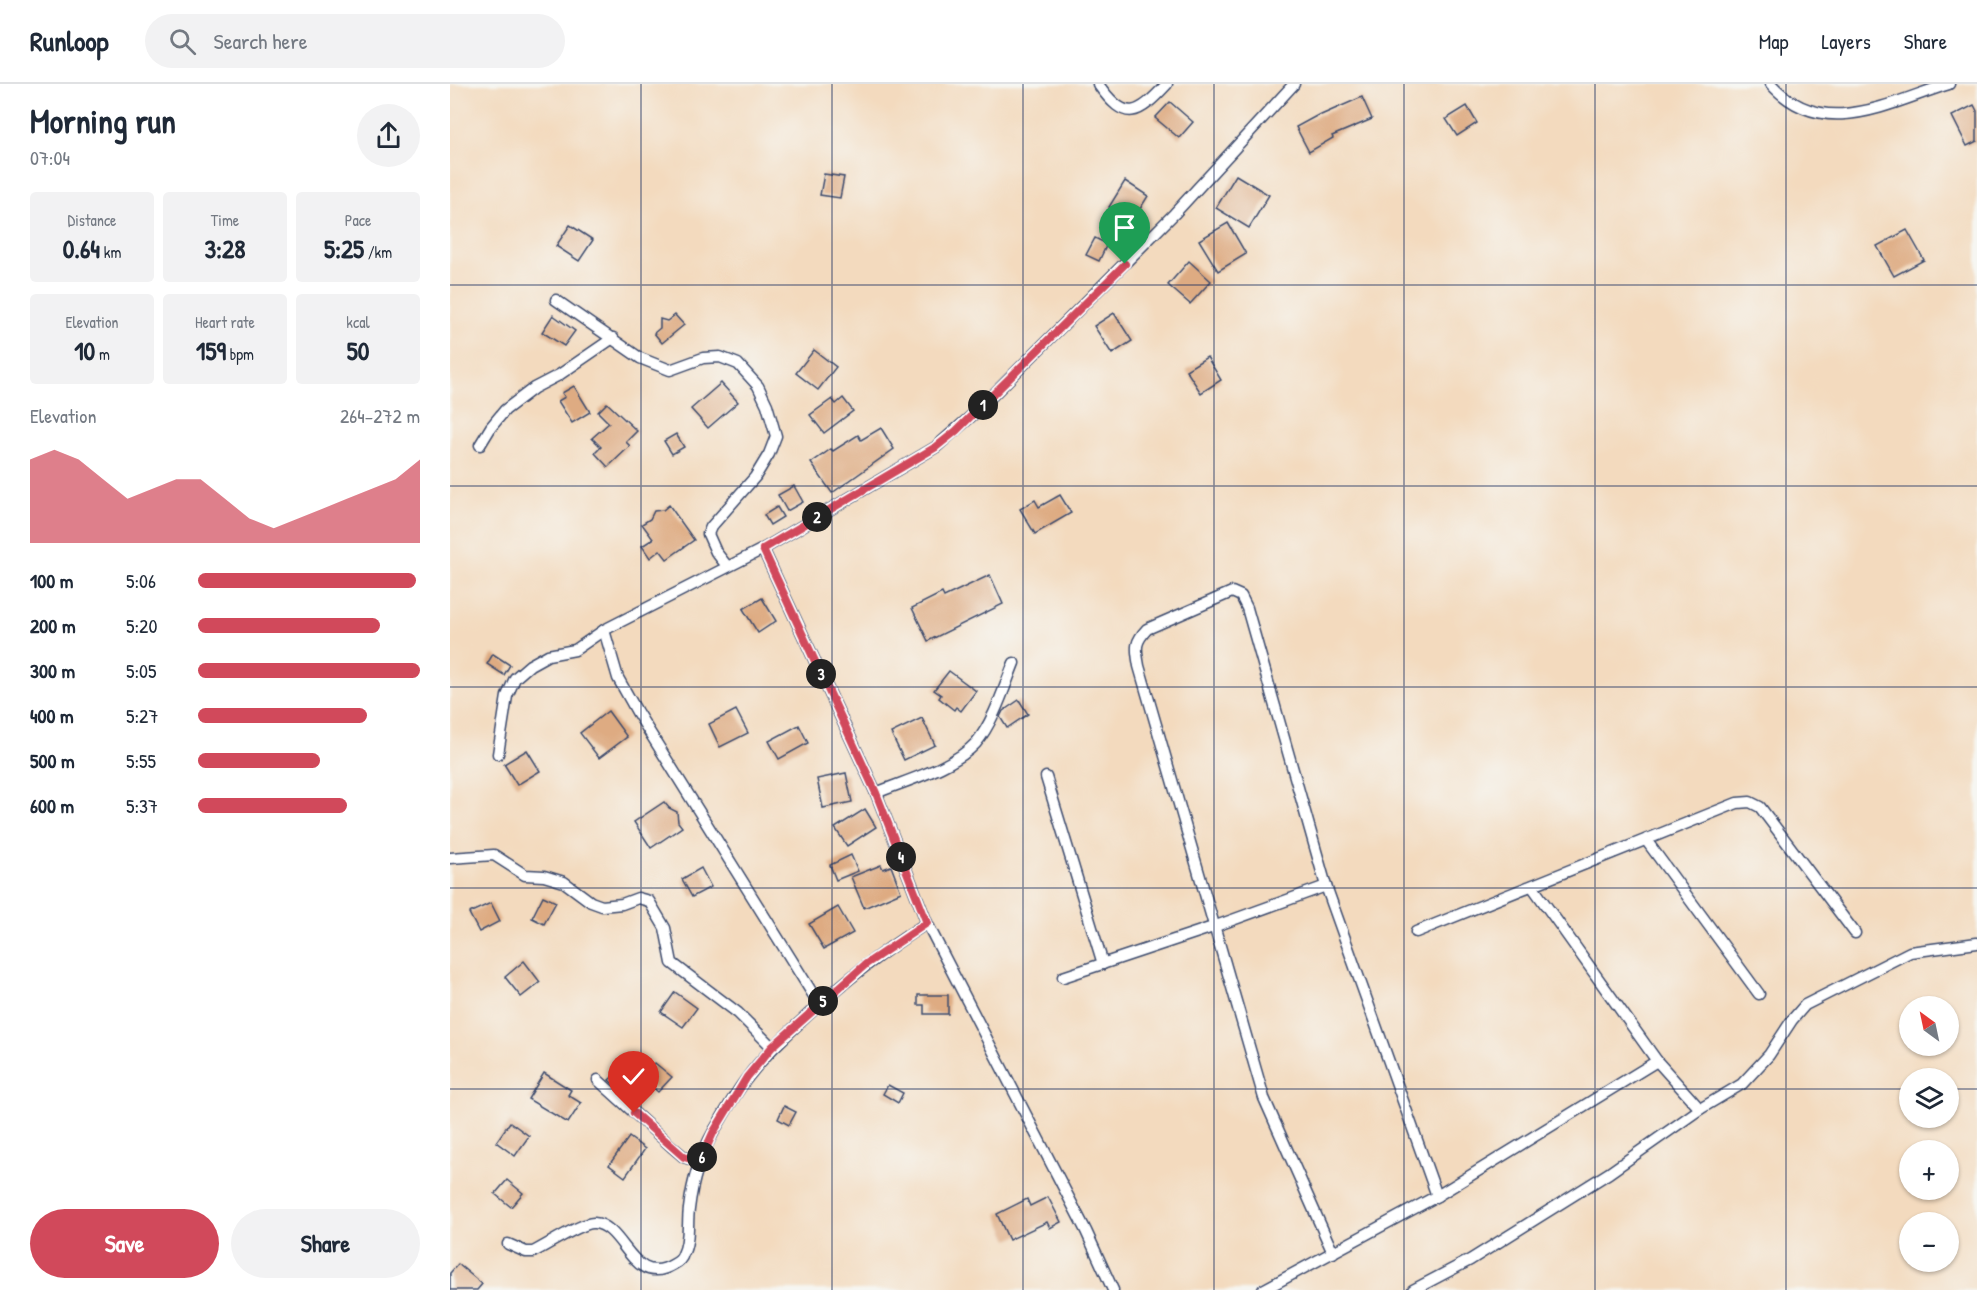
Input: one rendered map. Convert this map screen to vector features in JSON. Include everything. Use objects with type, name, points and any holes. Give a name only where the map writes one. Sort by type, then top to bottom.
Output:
[{"type":"street","points":[[1098,84],[1109,100],[1129,111],[1143,108],[1167,84]]},
{"type":"street","points":[[498,754],[507,696],[515,678],[530,664],[548,655],[575,650],[603,630],[763,549],[936,447],[956,431],[1174,214],[1294,84]]},
{"type":"street","points":[[1771,84],[1781,94],[1806,109],[1833,115],[1857,114],[1949,84]]},
{"type":"street","points":[[556,300],[640,357],[670,370],[703,358],[720,357],[738,364],[758,386],[767,405],[776,436],[769,454],[755,477],[711,527],[708,534],[716,552],[727,566]]},
{"type":"street","points":[[480,445],[505,410],[534,388],[560,375],[613,338]]},
{"type":"street","points":[[763,549],[876,793],[927,923],[1086,1231],[1113,1290]]},
{"type":"street","points":[[1333,1252],[1264,1098],[1139,666],[1136,646],[1139,637],[1147,629],[1232,592],[1240,596],[1247,608],[1326,886],[1437,1197]]},
{"type":"street","points":[[603,630],[618,678],[637,712],[819,1004]]},
{"type":"street","points":[[876,793],[949,763],[975,743],[985,730],[1014,663]]},
{"type":"street","points":[[1046,777],[1103,964]]},
{"type":"street","points":[[1416,932],[1737,802],[1750,802],[1760,807],[1855,933]]},
{"type":"street","points":[[1646,840],[1759,994]]},
{"type":"street","points":[[450,858],[494,855],[525,875],[544,876],[564,882],[591,902],[602,906],[622,904],[638,898],[649,901],[665,928],[672,963],[738,1013],[772,1047]]},
{"type":"street","points":[[1063,977],[1326,886]]},
{"type":"street","points":[[1532,886],[1657,1061],[1700,1109]]},
{"type":"street","points":[[508,1244],[526,1252],[533,1252],[580,1227],[596,1223],[610,1231],[638,1263],[656,1270],[665,1269],[677,1262],[684,1254],[691,1195],[700,1162],[713,1133],[747,1077],[772,1047],[819,1004],[886,949],[927,923]]},
{"type":"street","points":[[1413,1290],[1470,1260],[1609,1173],[1700,1109],[1742,1084],[1769,1055],[1791,1020],[1806,1005],[1910,952],[1977,943]]},
{"type":"street","points":[[1263,1290],[1437,1197],[1657,1061]]},
{"type":"street","points":[[598,1080],[684,1157],[700,1162]]},
{"type":"building","points":[[1362,97],[1372,119],[1332,136],[1333,138],[1309,152],[1296,127],[1320,114]]},
{"type":"building","points":[[1170,102],[1193,122],[1179,138],[1155,118]]},
{"type":"building","points":[[1974,105],[1977,111],[1977,141],[1967,146],[1952,116]]},
{"type":"building","points":[[1467,106],[1477,123],[1457,136],[1446,119]]},
{"type":"building","points":[[824,174],[844,177],[840,198],[820,195]]},
{"type":"building","points":[[1236,175],[1269,195],[1249,228],[1216,208]]},
{"type":"building","points":[[1125,181],[1148,196],[1132,222],[1109,207]]},
{"type":"building","points":[[1228,223],[1246,254],[1218,271],[1199,240]]},
{"type":"building","points":[[570,225],[593,240],[579,261],[556,246]]},
{"type":"building","points":[[1907,230],[1924,260],[1894,276],[1877,246]]},
{"type":"building","points":[[1095,238],[1107,244],[1099,261],[1086,255]]},
{"type":"building","points":[[1189,261],[1211,281],[1190,304],[1168,285]]},
{"type":"building","points":[[1114,313],[1132,341],[1112,354],[1094,326]]},
{"type":"building","points":[[553,315],[575,331],[564,346],[542,332]]},
{"type":"building","points":[[675,315],[684,325],[662,343],[654,333],[660,328],[660,319],[667,321]]},
{"type":"building","points":[[814,350],[836,367],[818,390],[796,373]]},
{"type":"building","points":[[1207,357],[1221,380],[1201,393],[1186,370]]},
{"type":"building","points":[[721,383],[738,402],[708,428],[691,409]]},
{"type":"building","points":[[574,386],[590,412],[572,423],[558,401],[565,397],[562,393]]},
{"type":"building","points":[[843,398],[853,411],[824,433],[810,415],[832,399],[836,404]]},
{"type":"building","points":[[607,403],[637,431],[626,442],[630,446],[608,467],[595,453],[601,447],[592,438],[609,423],[598,412]]},
{"type":"building","points":[[881,428],[894,449],[832,493],[811,463],[858,435],[861,440]]},
{"type":"building","points":[[676,434],[684,447],[672,454],[664,441]]},
{"type":"building","points":[[794,486],[803,502],[787,511],[778,495]]},
{"type":"building","points":[[1060,495],[1071,513],[1035,534],[1020,509],[1035,500],[1039,507]]},
{"type":"building","points":[[669,505],[694,540],[667,559],[660,550],[650,558],[642,546],[653,539],[642,524],[650,519],[654,511],[663,510]]},
{"type":"building","points":[[777,507],[783,517],[770,525],[764,515]]},
{"type":"building","points":[[990,575],[1003,604],[928,641],[912,608],[942,593],[944,597]]},
{"type":"building","points":[[762,598],[776,621],[758,633],[743,609]]},
{"type":"building","points":[[493,654],[510,665],[504,675],[487,664]]},
{"type":"building","points":[[949,671],[976,691],[961,711],[956,707],[954,710],[939,698],[941,695],[934,690]]},
{"type":"building","points":[[1019,700],[1028,714],[1007,728],[1000,717],[1003,711]]},
{"type":"building","points":[[736,710],[748,733],[720,747],[709,724]]},
{"type":"building","points":[[608,711],[627,737],[599,758],[580,733]]},
{"type":"building","points":[[922,718],[935,745],[904,760],[891,733]]},
{"type":"building","points":[[799,725],[808,743],[779,759],[769,741]]},
{"type":"building","points":[[527,750],[540,771],[517,785],[504,764]]},
{"type":"building","points":[[846,773],[852,802],[823,808],[817,779]]},
{"type":"building","points":[[664,802],[677,812],[678,822],[682,827],[651,848],[634,822]]},
{"type":"building","points":[[865,809],[876,827],[847,846],[835,828]]},
{"type":"building","points":[[851,855],[858,871],[836,880],[830,865]]},
{"type":"building","points":[[881,865],[883,869],[891,866],[901,892],[864,908],[851,877]]},
{"type":"building","points":[[701,868],[711,887],[692,897],[682,879]]},
{"type":"building","points":[[543,896],[556,902],[544,924],[532,918]]},
{"type":"building","points":[[491,903],[500,921],[479,932],[469,913]]},
{"type":"building","points":[[838,907],[853,933],[824,949],[809,924]]},
{"type":"building","points":[[524,961],[540,982],[521,997],[505,977]]},
{"type":"building","points":[[675,992],[697,1008],[683,1027],[661,1012]]},
{"type":"building","points":[[918,995],[948,995],[948,1014],[924,1014],[924,1005],[918,1005]]},
{"type":"building","points":[[630,1061],[644,1076],[625,1094],[609,1080]]},
{"type":"building","points":[[655,1063],[672,1077],[658,1092],[642,1078]]},
{"type":"building","points":[[544,1073],[571,1090],[568,1095],[581,1103],[568,1123],[528,1099]]},
{"type":"building","points":[[888,1085],[903,1093],[898,1103],[883,1094]]},
{"type":"building","points":[[784,1106],[796,1112],[789,1125],[778,1119]]},
{"type":"building","points":[[510,1122],[529,1136],[515,1156],[496,1142]]},
{"type":"building","points":[[629,1137],[645,1149],[625,1177],[609,1165]]},
{"type":"building","points":[[507,1180],[523,1193],[511,1207],[495,1194]]},
{"type":"building","points":[[1048,1197],[1061,1222],[1050,1228],[1047,1222],[1009,1240],[997,1214],[1027,1199],[1030,1206]]},
{"type":"building","points":[[458,1264],[482,1284],[477,1290],[450,1290],[450,1273]]},
{"type":"route","points":[[634,1113],[684,1157],[700,1162],[713,1133],[747,1077],[772,1047],[866,964],[927,923],[876,793],[763,549],[936,447],[976,412],[1125,264]]}]
